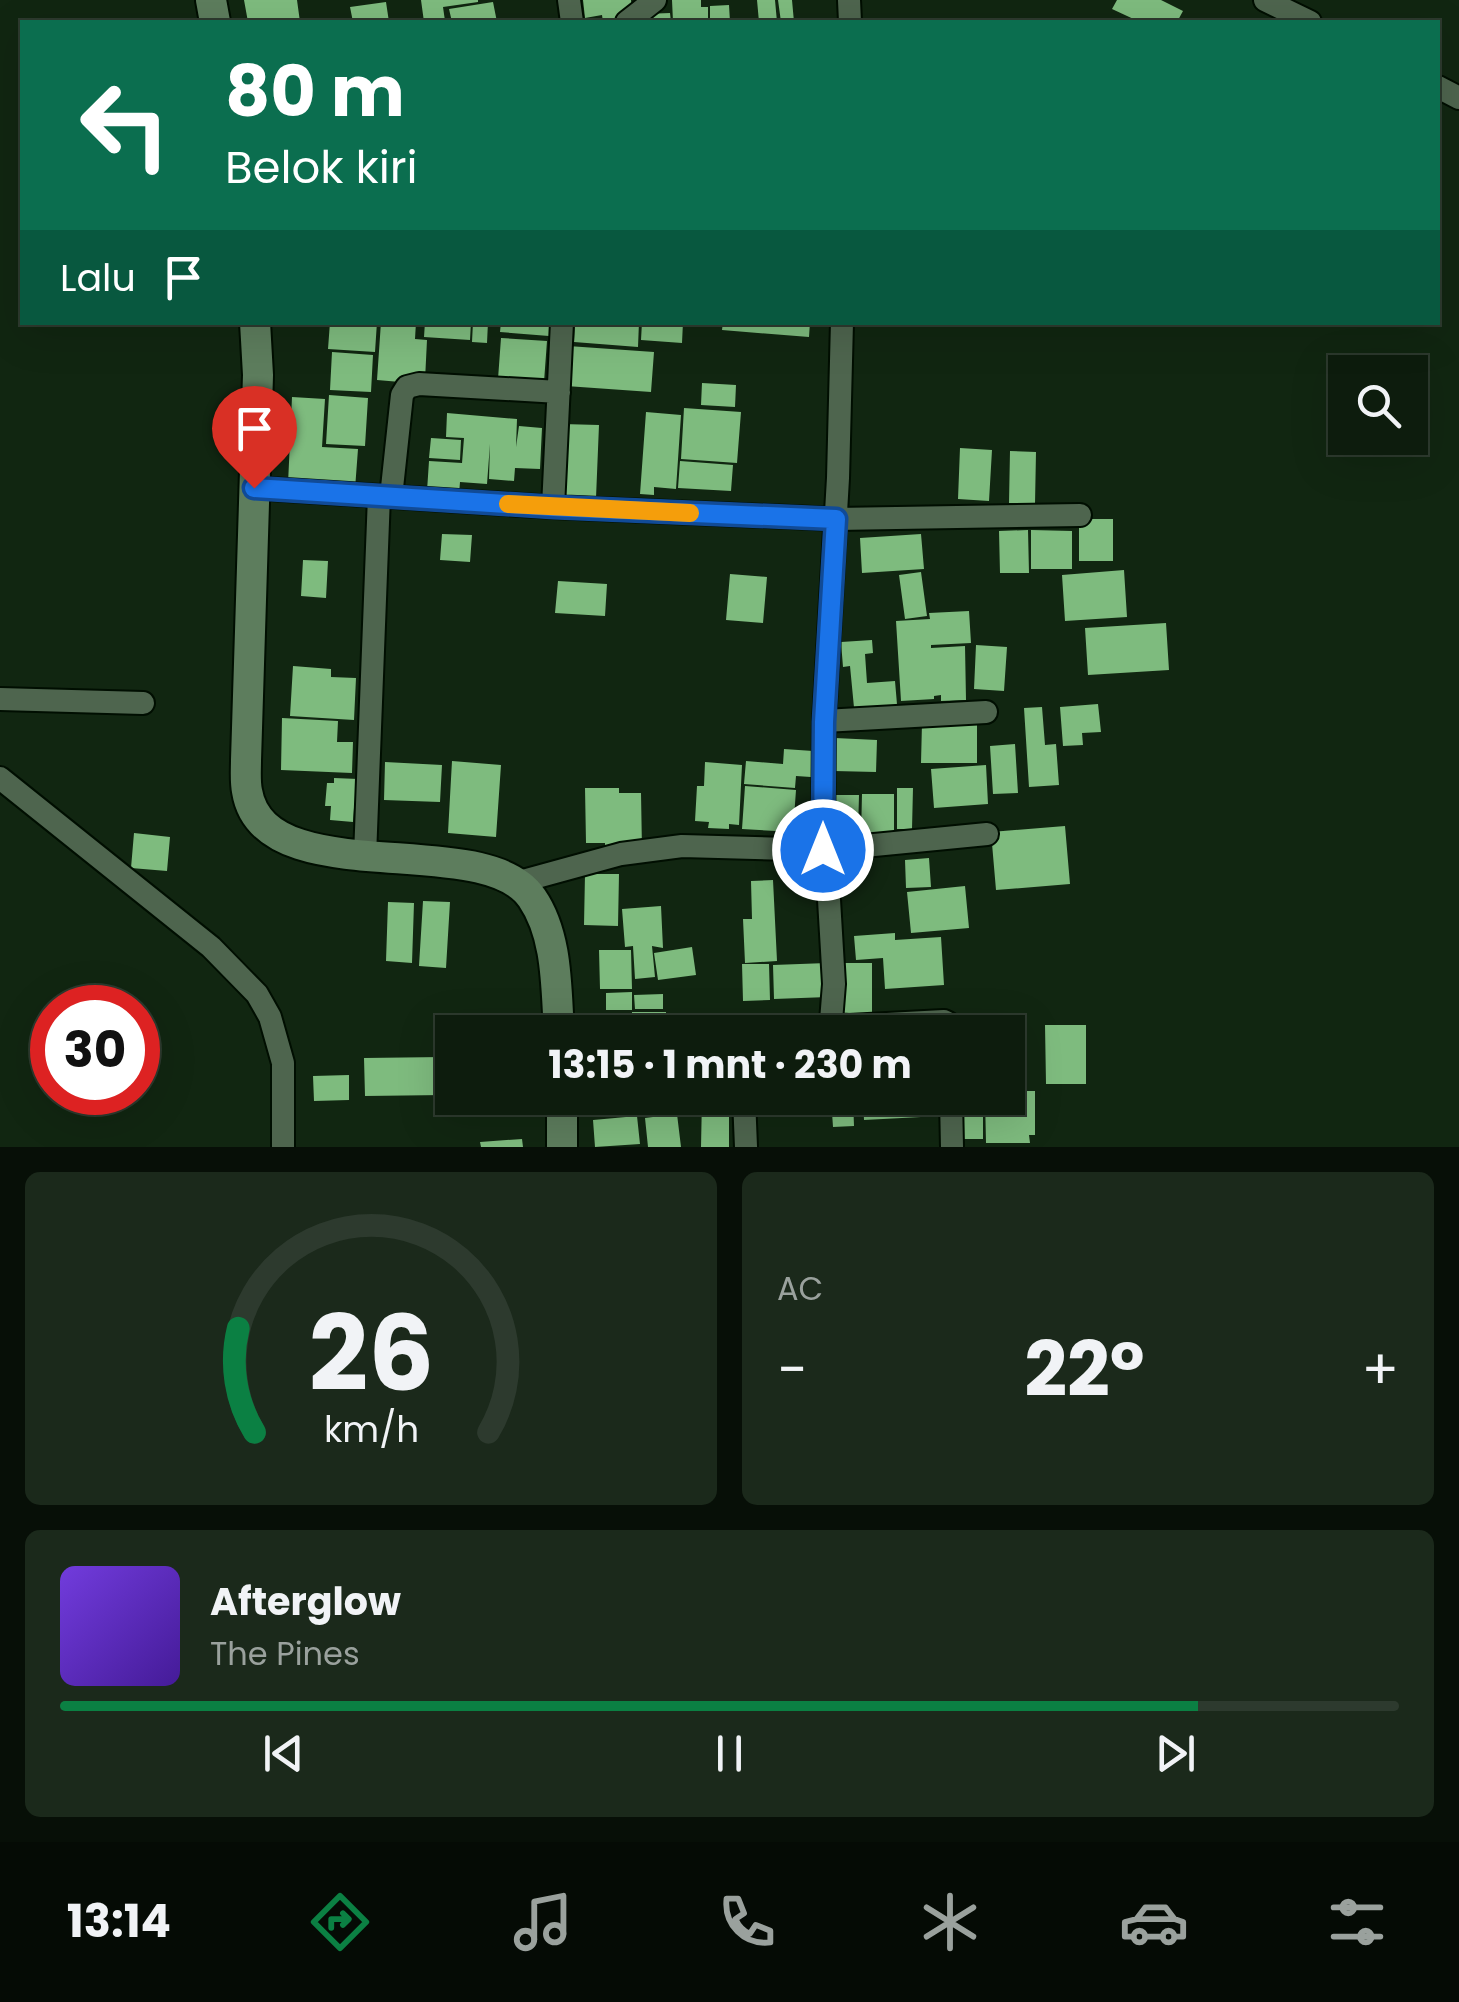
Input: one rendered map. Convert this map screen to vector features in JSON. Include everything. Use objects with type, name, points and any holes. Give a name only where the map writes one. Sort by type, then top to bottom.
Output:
[{"type":"main road","points":[[255,325],[258,375],[247,793],[261,818],[283,838],[366,856],[471,866],[519,882],[544,922],[553,956],[558,1015]]},
{"type":"main road","points":[[562,1115],[562,1147]]},
{"type":"street","points":[[629,20],[655,0]]},
{"type":"street","points":[[1265,0],[1306,20]]},
{"type":"street","points":[[554,507],[562,325]]},
{"type":"street","points":[[832,1015],[834,984],[825,849],[824,722],[842,325]]},
{"type":"street","points":[[366,856],[385,496],[402,394],[407,387],[419,384],[558,392]]},
{"type":"street","points":[[254,488],[554,507],[836,519],[1080,515]]},
{"type":"street","points":[[0,699],[144,703]]},
{"type":"street","points":[[824,722],[986,712]]},
{"type":"street","points":[[0,778],[211,947],[257,994],[270,1017],[283,1063],[282,1147]]},
{"type":"street","points":[[519,882],[621,854],[682,846],[825,849],[987,834]]},
{"type":"street","points":[[745,1115],[746,1147]]},
{"type":"street","points":[[951,1115],[952,1147]]},
{"type":"building","points":[[244,0],[297,0],[300,20],[248,20]]},
{"type":"building","points":[[421,0],[478,0],[443,7],[445,20],[424,20]]},
{"type":"building","points":[[583,0],[631,0],[632,10],[627,20],[603,20],[602,15],[585,18]]},
{"type":"building","points":[[672,0],[701,0],[701,7],[708,7],[708,20],[673,20]]},
{"type":"building","points":[[757,0],[775,0],[777,20],[759,20]]},
{"type":"building","points":[[778,0],[792,0],[794,20],[781,20]]},
{"type":"building","points":[[1117,0],[1161,0],[1183,11],[1178,20],[1136,20],[1112,9]]},
{"type":"building","points":[[386,2],[389,20],[353,20],[350,7]]},
{"type":"building","points":[[493,2],[497,20],[452,20],[449,9]]},
{"type":"building","points":[[729,5],[730,20],[710,20],[710,6]]},
{"type":"building","points":[[670,13],[671,20],[645,20],[645,14]]},
{"type":"building","points":[[330,325],[377,325],[375,352],[328,349]]},
{"type":"building","points":[[381,325],[416,325],[415,339],[427,340],[425,380],[377,380]]},
{"type":"building","points":[[425,325],[471,325],[470,340],[424,337]]},
{"type":"building","points":[[473,325],[488,325],[487,343],[472,342]]},
{"type":"building","points":[[501,325],[550,325],[549,336],[500,332]]},
{"type":"building","points":[[575,325],[639,325],[638,347],[574,342]]},
{"type":"building","points":[[642,325],[683,325],[682,343],[641,340]]},
{"type":"building","points":[[723,325],[810,325],[809,337],[722,330]]},
{"type":"building","points":[[501,338],[547,341],[544,382],[498,379]]},
{"type":"building","points":[[568,346],[654,352],[651,392],[566,386]]},
{"type":"building","points":[[332,352],[373,355],[371,392],[330,390]]},
{"type":"building","points":[[702,383],[736,385],[735,407],[701,405]]},
{"type":"building","points":[[329,395],[368,398],[365,446],[326,444]]},
{"type":"building","points":[[292,397],[325,399],[322,447],[358,449],[355,489],[288,484]]},
{"type":"building","points":[[684,408],[741,412],[737,463],[681,459]]},
{"type":"building","points":[[646,412],[681,415],[676,489],[654,487],[654,495],[640,494]]},
{"type":"building","points":[[447,413],[517,419],[516,447],[519,426],[542,428],[540,469],[515,468],[514,481],[489,479],[490,444],[487,484],[460,482],[459,494],[427,491],[429,461],[462,463],[464,438],[446,437]]},
{"type":"building","points":[[562,424],[599,425],[596,498],[560,497]]},
{"type":"building","points":[[431,438],[461,440],[460,460],[429,458]]},
{"type":"building","points":[[960,448],[992,450],[989,501],[958,499]]},
{"type":"building","points":[[1010,451],[1036,452],[1035,504],[1009,503]]},
{"type":"building","points":[[680,461],[733,465],[731,491],[678,488]]},
{"type":"building","points":[[1079,519],[1113,519],[1113,561],[1079,561]]},
{"type":"building","points":[[1028,530],[1029,573],[1000,573],[999,531]]},
{"type":"building","points":[[1031,530],[1072,531],[1072,569],[1031,569]]},
{"type":"building","points":[[442,534],[472,535],[470,562],[440,560]]},
{"type":"building","points":[[921,534],[924,569],[862,573],[860,538]]},
{"type":"building","points":[[303,560],[328,561],[326,598],[301,596]]},
{"type":"building","points":[[1124,570],[1127,617],[1065,621],[1062,575]]},
{"type":"building","points":[[921,572],[927,616],[905,619],[899,575]]},
{"type":"building","points":[[730,574],[767,577],[763,623],[726,620]]},
{"type":"building","points":[[558,581],[607,584],[605,616],[555,613]]},
{"type":"building","points":[[969,611],[971,643],[931,645],[965,646],[966,700],[941,701],[941,695],[901,701],[896,621],[930,619],[929,613]]},
{"type":"building","points":[[1166,623],[1169,670],[1088,675],[1085,628]]},
{"type":"building","points":[[872,640],[873,653],[865,654],[867,683],[895,681],[898,716],[855,718],[850,666],[843,667],[841,642]]},
{"type":"building","points":[[976,645],[1007,647],[1004,691],[974,689]]},
{"type":"building","points":[[293,666],[331,669],[331,677],[356,678],[354,720],[290,716]]},
{"type":"building","points":[[1098,704],[1101,732],[1082,733],[1083,745],[1063,746],[1060,707]]},
{"type":"building","points":[[1042,707],[1045,745],[1056,744],[1059,785],[1029,787],[1024,708]]},
{"type":"building","points":[[282,718],[338,721],[337,742],[353,742],[352,773],[281,770]]},
{"type":"building","points":[[977,722],[977,763],[921,763],[922,723]]},
{"type":"building","points":[[835,738],[877,740],[876,772],[834,771]]},
{"type":"building","points":[[1015,744],[1018,793],[993,794],[990,746]]},
{"type":"building","points":[[784,749],[813,751],[811,777],[796,776],[795,788],[744,784],[746,761],[783,764]]},
{"type":"building","points":[[452,761],[501,765],[496,837],[448,833]]},
{"type":"building","points":[[385,762],[442,765],[440,802],[384,800]]},
{"type":"building","points":[[705,762],[742,765],[739,825],[729,824],[729,829],[708,828],[709,822],[695,821],[697,786],[704,786]]},
{"type":"building","points":[[986,765],[988,804],[934,808],[931,769]]},
{"type":"building","points":[[334,778],[358,779],[353,822],[330,820],[331,806],[325,806],[327,783],[334,783]]},
{"type":"building","points":[[745,786],[796,790],[793,832],[742,829]]},
{"type":"building","points":[[585,788],[619,788],[619,793],[641,793],[642,850],[605,850],[605,843],[586,843]]},
{"type":"building","points":[[897,788],[913,788],[912,829],[897,829]]},
{"type":"building","points":[[862,794],[894,794],[894,836],[861,835]]},
{"type":"building","points":[[836,795],[859,795],[858,832],[835,832]]},
{"type":"building","points":[[1065,826],[1070,884],[996,890],[991,832]]},
{"type":"building","points":[[134,833],[170,837],[167,871],[131,868]]},
{"type":"building","points":[[929,858],[931,887],[906,888],[905,860]]},
{"type":"building","points":[[585,874],[619,874],[618,926],[584,925]]},
{"type":"building","points":[[773,880],[777,961],[745,963],[743,919],[752,919],[751,881]]},
{"type":"building","points":[[965,886],[969,928],[911,933],[907,892]]},
{"type":"building","points":[[423,901],[450,902],[446,968],[419,966]]},
{"type":"building","points":[[388,902],[414,903],[412,963],[386,961]]},
{"type":"building","points":[[661,906],[663,948],[652,946],[655,977],[635,979],[633,946],[625,947],[622,909]]},
{"type":"building","points":[[895,933],[895,940],[941,937],[944,985],[885,989],[883,958],[856,960],[854,936]]},
{"type":"building","points":[[692,947],[696,975],[658,980],[654,953]]},
{"type":"building","points":[[599,950],[631,950],[632,989],[600,989]]},
{"type":"building","points":[[827,963],[828,997],[774,999],[773,965]]},
{"type":"building","points":[[840,963],[872,963],[872,1015],[840,1015]]},
{"type":"building","points":[[742,964],[769,964],[770,1000],[743,1001]]},
{"type":"building","points":[[632,992],[632,1010],[606,1010],[606,993]]},
{"type":"building","points":[[663,994],[663,1009],[635,1009],[634,995]]},
{"type":"building","points":[[632,1012],[666,1012],[666,1015]]},
{"type":"building","points":[[1045,1025],[1086,1025],[1086,1084],[1046,1084]]},
{"type":"building","points":[[435,1057],[435,1095],[365,1096],[364,1058]]},
{"type":"building","points":[[349,1075],[349,1100],[314,1101],[313,1076]]},
{"type":"building","points":[[1025,1091],[1035,1091],[1035,1135],[1029,1135],[1030,1143],[986,1143],[985,1115],[1025,1115]]},
{"type":"building","points":[[677,1115],[681,1147],[648,1147],[645,1118]]},
{"type":"building","points":[[702,1115],[729,1115],[729,1147],[701,1147]]},
{"type":"building","points":[[832,1115],[854,1115],[854,1126],[833,1127]]},
{"type":"building","points":[[864,1115],[921,1115],[921,1117],[864,1120]]},
{"type":"building","points":[[957,1115],[983,1115],[983,1139],[957,1139]]},
{"type":"building","points":[[637,1116],[640,1144],[595,1147],[593,1120]]},
{"type":"building","points":[[522,1139],[523,1147],[481,1147],[480,1142]]},
{"type":"slow traffic","points":[[508,504],[690,513]]},
{"type":"route","points":[[254,488],[554,507],[836,519],[824,722],[823,850]]}]
